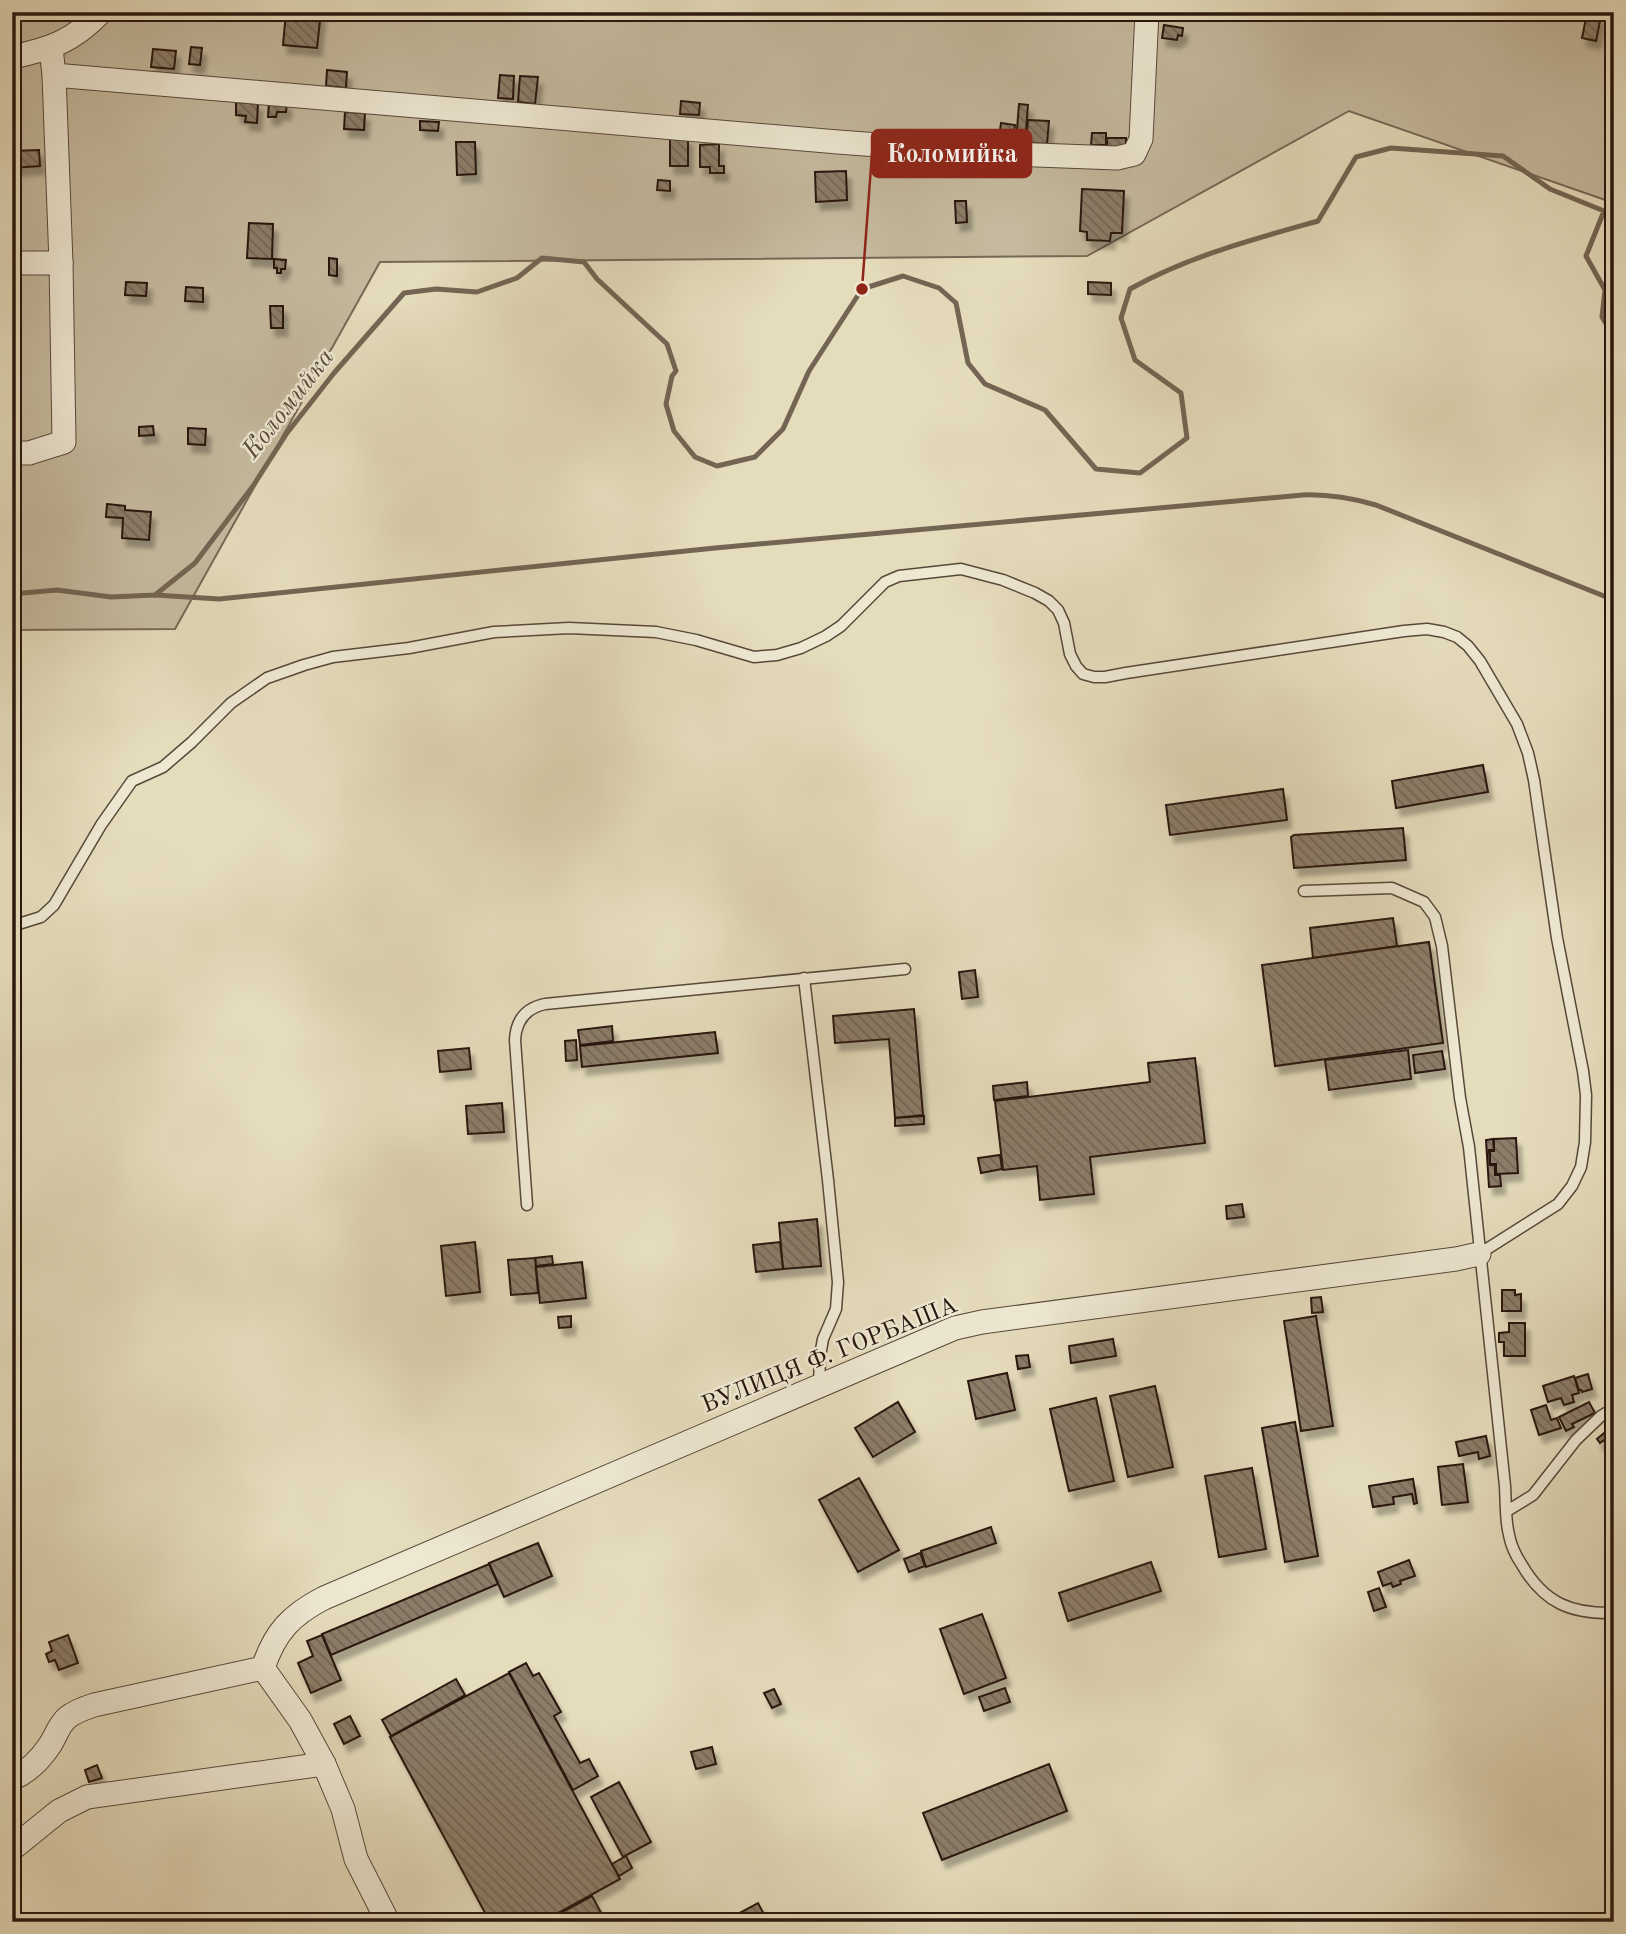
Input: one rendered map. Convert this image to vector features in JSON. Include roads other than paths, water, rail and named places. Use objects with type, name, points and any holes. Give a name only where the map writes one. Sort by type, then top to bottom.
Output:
[{"type":"street","points":[[12,57],[51,48],[80,32],[101,12]]},
{"type":"street","points":[[54,75],[838,142],[986,153],[1117,158],[1134,154],[1141,139],[1147,12]]},
{"type":"street","points":[[12,453],[29,453],[64,442],[61,263],[51,48]]},
{"type":"street","points":[[12,263],[61,263]]},
{"type":"street","name":"ВУЛИЦЯ Ф. ГОРБАША","points":[[263,1668],[268,1653],[284,1627],[296,1615],[324,1598],[966,1325],[1479,1254]]},
{"type":"street","points":[[12,1779],[32,1767],[48,1748],[65,1720],[83,1708],[263,1668],[300,1720],[324,1764],[342,1809],[356,1859],[388,1922]]},
{"type":"street","points":[[12,1849],[60,1811],[87,1797],[324,1764]]},
{"type":"lane","points":[[12,926],[41,917],[54,905],[101,825],[132,781],[163,767],[231,703],[267,678],[333,657],[398,650],[494,632],[569,628],[656,632],[696,640],[754,657],[777,655],[801,648],[841,626],[885,582],[899,576],[961,569],[1003,580],[1049,601],[1058,610],[1064,623],[1070,654],[1076,666],[1083,674],[1094,677],[1404,631],[1427,629],[1444,632],[1457,637],[1480,661],[1517,724],[1528,753],[1557,938],[1586,1095],[1585,1142],[1581,1167],[1572,1186],[1558,1204],[1479,1254]]},
{"type":"lane","points":[[1304,891],[1392,888],[1424,902],[1435,917],[1442,946],[1460,1098],[1469,1147],[1511,1545],[1525,1571],[1543,1593],[1565,1607],[1583,1612],[1614,1613]]},
{"type":"lane","points":[[527,1205],[515,1040],[518,1023],[529,1010],[545,1004],[905,968]]},
{"type":"lane","points":[[804,978],[838,1282],[836,1309],[822,1339],[819,1387]]},
{"type":"lane","points":[[1507,1511],[1533,1495],[1576,1440],[1601,1416],[1614,1408]]},
{"type":"waterway","name":"Коломийка","points":[[12,594],[57,590],[111,597],[155,595],[195,563],[253,486],[287,433],[334,373],[404,293],[436,289],[477,292],[517,278],[542,258],[584,262],[597,279],[667,344],[676,371],[672,376],[666,404],[674,431],[695,457],[717,466],[755,457],[783,429],[809,371],[862,289],[903,276],[939,288],[956,303],[968,363],[985,384],[1045,410],[1096,469],[1140,473],[1187,438],[1181,393],[1135,360],[1121,318],[1130,289],[1199,258],[1318,221],[1356,157],[1391,148],[1503,156],[1550,189],[1604,211],[1586,256],[1605,290],[1602,317],[1614,337]]},
{"type":"waterway","points":[[155,595],[219,599],[715,548],[1313,495],[1340,497],[1376,505],[1614,600]]},
{"type":"place","name":"Коломийка","points":[[862,289]]}]
